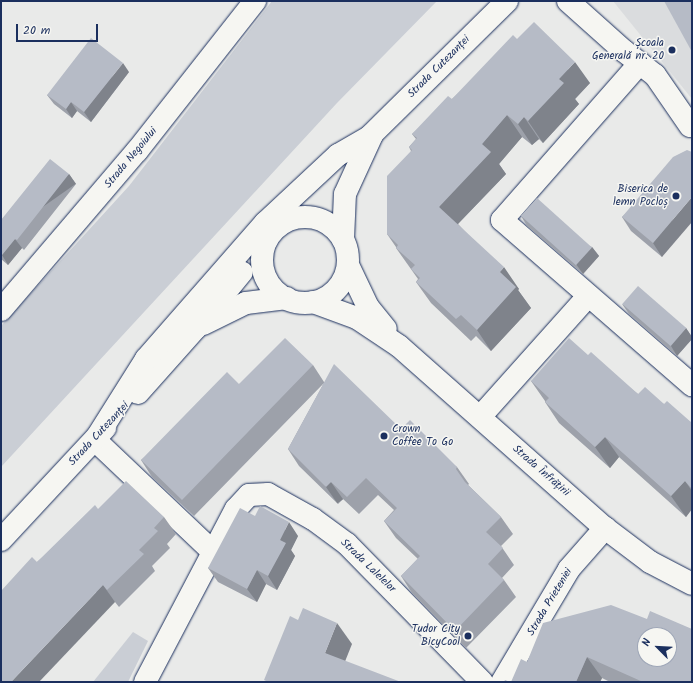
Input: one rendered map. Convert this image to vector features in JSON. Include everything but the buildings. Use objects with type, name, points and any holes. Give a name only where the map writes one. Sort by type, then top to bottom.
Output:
[{"type":"street","name":"Strada Negoiului","points":[[1,310],[137,151],[255,1]]},
{"type":"street","name":"Strada Cutezanței","points":[[285,222],[507,1]]},
{"type":"street","points":[[568,1],[640,63],[655,74],[690,126]]},
{"type":"street","points":[[640,63],[502,220],[692,385]]},
{"type":"street","name":"Strada Cutezanței","points":[[343,239],[345,194],[372,135]]},
{"type":"street","points":[[212,551],[95,440],[146,359],[266,223],[338,155],[372,135]]},
{"type":"street","points":[[298,217],[317,219],[335,228],[343,239],[348,265],[344,278],[336,289],[313,302],[300,302],[287,298],[276,291],[263,267],[267,241],[274,230],[285,222],[298,217]]},
{"type":"street","name":"Strada Cutezanței","points":[[1,540],[95,440],[196,328],[267,241]]},
{"type":"street","name":"Strada Înfrățirii","points":[[348,265],[368,307],[399,346]]},
{"type":"street","points":[[480,417],[588,296]]},
{"type":"street","name":"Strada Cutezanței","points":[[196,328],[246,303],[287,298]]},
{"type":"street","name":"Strada Înfrățirii","points":[[313,302],[357,318],[399,346],[606,528],[650,562],[692,584]]},
{"type":"street","name":"Strada Lalelelor","points":[[145,682],[212,551],[236,509],[250,495],[268,494],[313,520],[347,544],[482,682]]},
{"type":"street","name":"Strada Prieteniei","points":[[502,682],[569,569],[606,528]]},
{"type":"shaded area","points":[[272,1],[437,1],[337,103],[1,467],[1,326],[129,186]]},
{"type":"shaded area","name":"Școala Generală nr. 20","points":[[613,1],[692,1],[692,99]]},
{"type":"shaded area","points":[[133,632],[148,641],[128,682],[93,682]]},
{"type":"place","name":"Școala Generală nr. 20","points":[[672,50]]},
{"type":"place","name":"Biserica de lemn Pocloș","points":[[676,196]]},
{"type":"place","name":"Crown Coffee To Go","points":[[384,436]]},
{"type":"place","name":"Tudor City BicyCool","points":[[468,636]]}]
